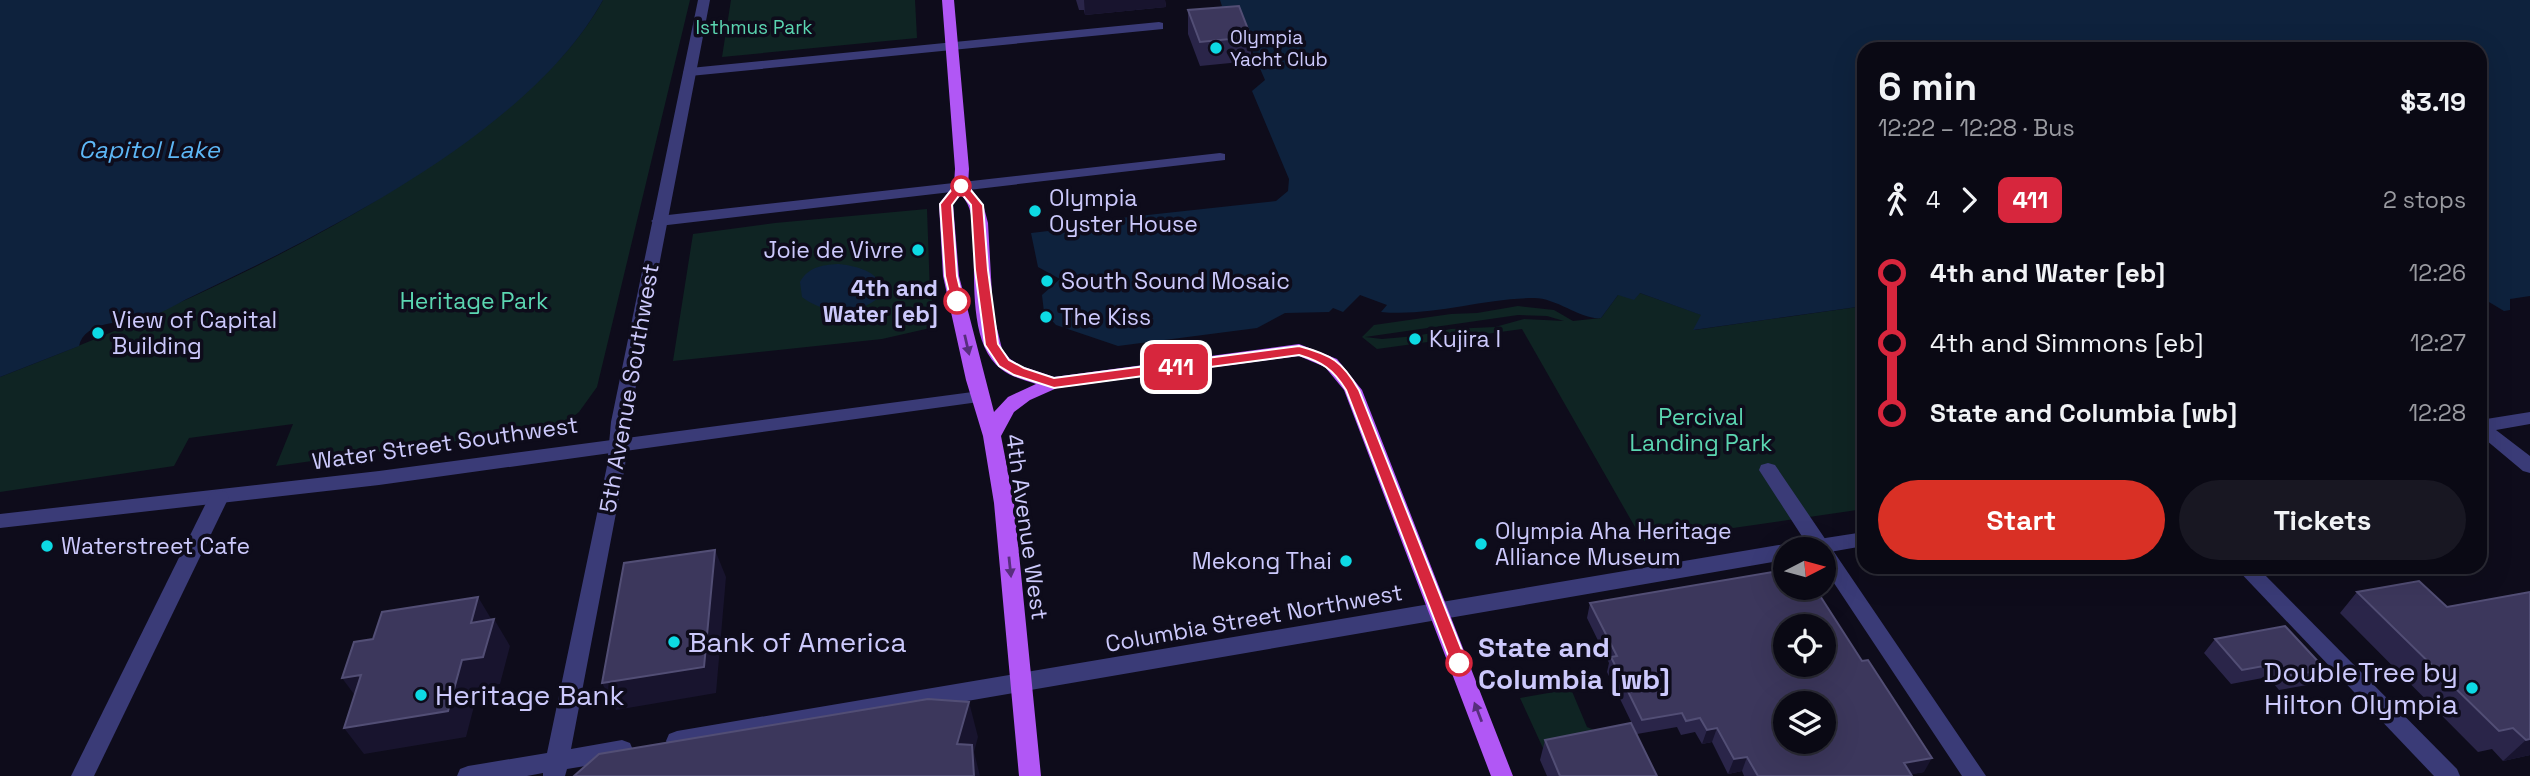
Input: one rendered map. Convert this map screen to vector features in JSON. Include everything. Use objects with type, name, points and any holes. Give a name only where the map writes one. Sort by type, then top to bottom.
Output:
[{"type":"main road","name":"4th Avenue West","points":[[948,0],[962,167],[961,186],[946,204],[951,276],[992,436],[1004,503],[1030,776]]},
{"type":"main road","points":[[961,186],[977,205],[991,345],[1004,363],[1054,383]]},
{"type":"main road","points":[[992,436],[996,420],[1004,409],[1035,390],[1054,383],[1280,351],[1299,350],[1326,359],[1340,369],[1353,390],[1502,776]]},
{"type":"street","name":"5th Avenue Southwest","points":[[555,769],[616,466],[617,445],[659,221],[704,0]]},
{"type":"street","points":[[690,72],[1159,26]]},
{"type":"street","points":[[659,221],[1220,158]]},
{"type":"street","name":"Water Street Southwest","points":[[0,522],[219,497],[980,397]]},
{"type":"street","points":[[2487,425],[2530,418]]},
{"type":"street","points":[[2487,432],[2530,466]]},
{"type":"street","points":[[1768,470],[1809,537]]},
{"type":"street","points":[[82,776],[219,497]]},
{"type":"street","points":[[1836,545],[1857,540]]},
{"type":"street","name":"Columbia Street Northwest","points":[[468,776],[555,769],[647,746],[1773,554]]},
{"type":"street","points":[[2252,574],[2449,776]]},
{"type":"street","points":[[1836,578],[1975,776]]},
{"type":"green space","name":"Heritage Park","points":[[603,0],[690,0],[597,387],[579,412],[560,427],[276,466],[293,424],[189,438],[174,466],[0,492],[0,377],[126,326],[251,269],[372,203],[429,167],[518,99],[565,54]]},
{"type":"green space","name":"Isthmus Park","points":[[731,0],[915,0],[917,38],[722,57]]},
{"type":"green space","points":[[927,209],[930,294],[939,326],[882,339],[673,361],[693,234],[775,223]]},
{"type":"green space","name":"Percival Landing Park","points":[[1640,293],[1702,315],[1694,330],[1857,307],[1857,510],[1643,541],[1522,329],[1377,349],[1362,337],[1374,325],[1518,306],[1554,310],[1573,321],[1601,318],[1618,295]],"holes":[[[1518,315],[1547,316],[1564,321],[1524,319],[1495,327],[1451,329],[1416,336],[1382,339],[1365,337]]]},
{"type":"green space","points":[[1571,689],[1587,727],[1599,732],[1548,759],[1520,698]]},
{"type":"water","name":"Capitol Lake","points":[[0,0],[603,0],[570,48],[527,93],[476,135],[419,174],[301,243],[161,313],[97,327],[89,331],[79,346],[0,377]]},
{"type":"water","points":[[1220,0],[2530,0],[2530,296],[2510,299],[2510,310],[2504,311],[2487,302],[2487,42],[1857,42],[1857,307],[1693,330],[1701,315],[1640,293],[1634,300],[1618,295],[1601,318],[1585,316],[1551,301],[1534,298],[1419,312],[1381,312],[1387,305],[1360,295],[1343,312],[1333,308],[1329,312],[1285,313],[1257,328],[1118,346],[1056,325],[1044,312],[1042,295],[1060,279],[1038,267],[1031,233],[1108,224],[1120,218],[1276,201],[1288,191],[1289,179],[1252,91],[1265,80],[1242,27],[1210,11],[1222,6]]},
{"type":"water","points":[[837,264],[862,269],[876,277],[880,290],[877,299],[859,308],[840,311],[820,307],[802,297],[800,282],[807,273],[821,266]]},
{"type":"building","points":[[1239,6],[1251,37],[1200,42],[1188,10]]},
{"type":"building","name":"Bank of America","points":[[715,550],[704,667],[602,683],[624,563]]},
{"type":"building","points":[[1773,572],[1773,600],[1823,600],[1832,614],[1773,614],[1773,677],[1836,677],[1836,621],[1862,661],[1868,660],[1932,758],[1904,763],[1912,776],[1758,776],[1747,757],[1734,759],[1717,728],[1707,730],[1700,718],[1686,721],[1682,713],[1642,720],[1611,657],[1617,656],[1590,603]]},
{"type":"building","name":"DoubleTree by Hilton Olympia","points":[[2419,581],[2447,607],[2530,592],[2530,739],[2526,740],[2513,728],[2499,731],[2357,592]]},
{"type":"building","points":[[478,597],[471,623],[494,619],[483,657],[462,660],[448,711],[344,728],[361,675],[342,678],[354,642],[373,639],[382,612]]},
{"type":"building","points":[[2285,626],[2325,669],[2291,676],[2280,663],[2242,670],[2215,639]]},
{"type":"building","points":[[928,699],[969,702],[957,744],[972,745],[974,776],[574,776],[599,754]]},
{"type":"building","points":[[1631,723],[1657,776],[1560,776],[1545,740]]},
{"type":"bus line","name":"411","points":[[957,301],[951,276],[946,204],[961,186],[977,205],[991,345],[1004,363],[1019,372],[1054,383],[1299,350],[1326,359],[1340,369],[1353,390],[1459,663]]},
{"type":"place","name":"Olympia Yacht Club","points":[[1216,48]]},
{"type":"place","name":"Olympia Oyster House","points":[[1035,211]]},
{"type":"place","name":"Joie de Vivre","points":[[918,250]]},
{"type":"place","name":"South Sound Mosaic","points":[[1047,281]]},
{"type":"place","name":"4th and Water [eb]","points":[[957,301]]},
{"type":"place","name":"The Kiss","points":[[1046,317]]},
{"type":"place","name":"View of Capital Building","points":[[98,333]]},
{"type":"place","name":"Kujira I","points":[[1415,339]]},
{"type":"place","name":"Olympia Aha Heritage Alliance Museum","points":[[1481,544]]},
{"type":"place","name":"Waterstreet Cafe","points":[[47,546]]},
{"type":"place","name":"Mekong Thai","points":[[1346,561]]},
{"type":"place","name":"Bank of America","points":[[674,642]]},
{"type":"place","name":"State and Columbia [wb]","points":[[1459,663]]},
{"type":"place","name":"DoubleTree by Hilton Olympia","points":[[2472,688]]},
{"type":"place","name":"Heritage Bank","points":[[421,695]]}]
